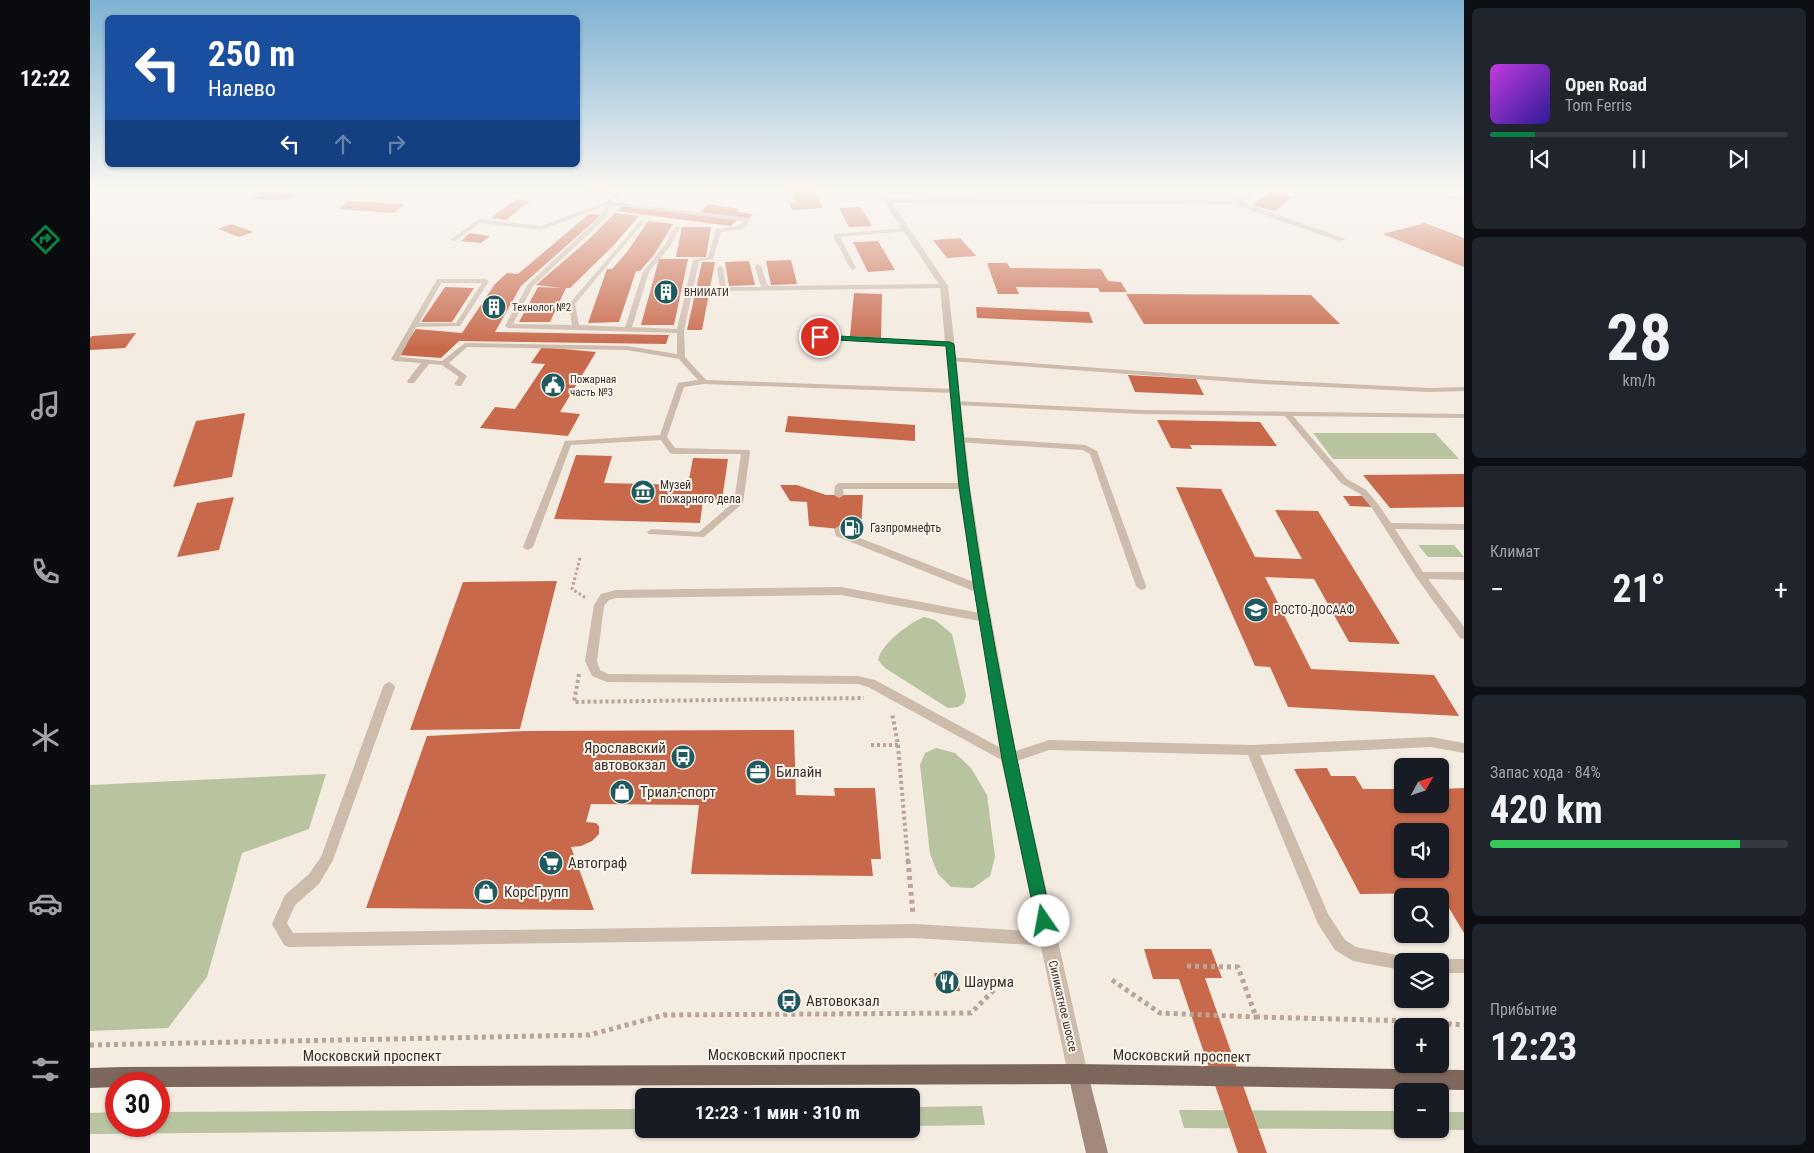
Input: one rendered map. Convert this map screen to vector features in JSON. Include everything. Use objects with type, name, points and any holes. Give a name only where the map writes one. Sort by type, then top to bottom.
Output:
[{"type":"main road","name":"Московский проспект","points":[[90,1078],[1078,1074],[1464,1080]]},
{"type":"street","name":"Силикатное шоссе","points":[[914,242],[944,286],[964,486],[980,589],[1009,759],[1078,1074]]},
{"type":"street","points":[[1078,1074],[1096,1153]]},
{"type":"lane","points":[[577,242],[530,285],[508,326],[680,331]]},
{"type":"lane","points":[[576,327],[572,304],[625,242]]},
{"type":"lane","points":[[628,330],[646,272],[670,242]]},
{"type":"lane","points":[[681,357],[680,331],[696,260],[711,258],[715,242]]},
{"type":"lane","points":[[839,242],[853,268]]},
{"type":"lane","points":[[758,266],[765,288]]},
{"type":"lane","points":[[720,268],[722,289],[944,286]]},
{"type":"lane","points":[[414,326],[458,326],[486,281],[439,280],[395,359],[444,363],[463,376],[458,384]]},
{"type":"lane","points":[[820,337],[950,344]]},
{"type":"lane","points":[[444,363],[465,345],[627,348],[681,357],[704,382]]},
{"type":"lane","points":[[951,359],[1264,382],[1429,390],[1464,389]]},
{"type":"lane","points":[[411,381],[427,362]]},
{"type":"lane","points":[[663,437],[680,384],[704,382],[954,391]]},
{"type":"lane","points":[[956,403],[1141,412],[1464,416]]},
{"type":"lane","points":[[1288,414],[1344,481],[1364,492],[1420,575],[1464,635]]},
{"type":"lane","points":[[652,532],[701,535],[738,503],[746,452],[673,451],[663,437]]},
{"type":"lane","points":[[528,547],[568,443],[663,437]]},
{"type":"lane","points":[[959,440],[1089,449],[1094,453],[1141,586]]},
{"type":"lane","points":[[839,495],[839,486],[964,486]]},
{"type":"lane","points":[[1387,526],[1464,527]]},
{"type":"lane","points":[[839,529],[839,534],[980,589]]},
{"type":"lane","points":[[1420,575],[1464,576]]},
{"type":"lane","points":[[985,618],[842,591],[616,594],[605,597],[599,605],[591,661],[596,674],[607,678],[858,680],[871,683],[1009,759],[1049,745],[1252,750],[1431,742],[1464,748]]},
{"type":"lane","points":[[389,687],[326,860],[314,879],[290,900],[279,924],[289,940],[915,931],[1048,939]]},
{"type":"lane","points":[[1252,750],[1323,919],[1340,945],[1353,954],[1394,962]]},
{"type":"lane","points":[[1449,966],[1464,966]]},
{"type":"path","points":[[890,693],[898,745],[915,931]]},
{"type":"path","points":[[871,745],[898,745]]},
{"type":"path","points":[[1187,966],[1238,967],[1256,1016]]},
{"type":"path","points":[[1112,980],[1160,1013],[1416,1021],[1464,1025]]},
{"type":"path","points":[[90,1045],[590,1036],[664,1015],[971,1013],[1002,983]]},
{"type":"green space","points":[[1313,433],[1435,433],[1459,459],[1333,459]]},
{"type":"green space","points":[[1418,545],[1454,545],[1464,557],[1428,557]]},
{"type":"green space","points":[[924,617],[935,620],[952,634],[966,695],[964,703],[958,707],[948,708],[885,668],[878,660],[884,647],[896,635]]},
{"type":"green space","points":[[936,748],[955,753],[971,768],[987,795],[995,857],[990,876],[973,888],[951,887],[938,874],[930,854],[920,765],[925,753]]},
{"type":"green space","points":[[326,774],[309,829],[242,853],[207,977],[168,1028],[90,1031],[90,785]]},
{"type":"green space","points":[[982,1106],[985,1125],[920,1126],[920,1107]]},
{"type":"green space","points":[[635,1109],[635,1129],[170,1133],[170,1112]]},
{"type":"green space","points":[[1179,1110],[1394,1111],[1394,1130],[1184,1128]]},
{"type":"green space","points":[[105,1112],[105,1134],[90,1134],[90,1113]]},
{"type":"green space","points":[[1449,1112],[1464,1112],[1464,1130],[1449,1130]]},
{"type":"building","name":"Технолог №2","points":[[556,242],[571,242],[521,286],[495,332],[669,335],[666,344],[459,341],[441,358],[398,355],[416,329],[462,333],[495,284],[507,273],[518,274]]},
{"type":"building","points":[[586,242],[617,242],[570,288],[566,288],[550,322],[519,322],[538,287],[561,288],[536,285]]},
{"type":"building","points":[[634,242],[662,242],[654,255],[640,271],[636,271],[619,322],[588,323],[607,269],[612,269]]},
{"type":"building","points":[[679,242],[709,242],[706,257],[676,257]]},
{"type":"building","points":[[853,242],[878,242],[895,270],[868,272]]},
{"type":"building","points":[[934,242],[963,242],[976,256],[947,258]]},
{"type":"building","points":[[1402,242],[1464,242],[1464,267]]},
{"type":"building","name":"ВНИИАТИ","points":[[659,259],[688,259],[674,325],[641,325]]},
{"type":"building","points":[[791,260],[797,284],[771,285],[766,261]]},
{"type":"building","points":[[749,261],[755,285],[729,286],[725,262]]},
{"type":"building","points":[[702,262],[715,262],[702,330],[687,330]]},
{"type":"building","points":[[987,263],[1007,263],[1010,268],[1101,269],[1108,281],[1121,282],[1127,292],[1100,292],[1098,288],[1016,287],[1019,294],[998,294]]},
{"type":"building","points":[[445,287],[474,288],[452,322],[421,322]]},
{"type":"building","points":[[854,293],[882,294],[881,338],[850,336]]},
{"type":"building","points":[[1126,294],[1311,295],[1340,324],[1144,324]]},
{"type":"building","points":[[976,307],[1089,312],[1093,323],[977,318]]},
{"type":"building","points":[[136,333],[125,348],[90,350],[90,338],[92,336]]},
{"type":"building","name":"Пожарная часть №3","points":[[542,347],[596,352],[560,412],[580,414],[568,436],[480,428],[495,407],[515,409],[545,364],[531,363]]},
{"type":"building","points":[[1128,375],[1196,379],[1204,395],[1135,392]]},
{"type":"building","points":[[245,413],[232,477],[173,487],[196,421]]},
{"type":"building","points":[[788,416],[915,425],[915,441],[785,432]]},
{"type":"building","points":[[1157,420],[1260,422],[1277,446],[1190,445],[1192,449],[1171,448]]},
{"type":"building","name":"Музей пожарного дела","points":[[576,455],[612,456],[604,483],[688,485],[693,458],[728,459],[722,500],[703,500],[700,523],[554,519]]},
{"type":"building","points":[[1464,474],[1464,507],[1390,508],[1363,475]]},
{"type":"building","points":[[780,485],[797,485],[826,495],[863,495],[861,531],[809,526],[807,502],[790,501]]},
{"type":"building","name":"РОСТО-ДОСААФ","points":[[1176,487],[1221,489],[1255,557],[1302,559],[1275,510],[1318,511],[1400,644],[1349,642],[1314,579],[1265,577],[1311,669],[1434,675],[1459,716],[1288,707],[1270,667],[1255,666]]},
{"type":"building","points":[[1343,496],[1365,496],[1372,507],[1350,506]]},
{"type":"building","points":[[234,497],[219,550],[177,557],[197,503]]},
{"type":"building","points":[[557,581],[520,729],[410,730],[463,582]]},
{"type":"building","points":[[794,730],[796,795],[835,796],[834,788],[875,788],[881,859],[871,859],[873,876],[691,874],[699,805],[591,804],[586,822],[596,823],[599,826],[599,834],[592,841],[581,846],[571,847],[594,910],[366,908],[427,736],[525,731]]},
{"type":"building","points":[[1327,768],[1331,776],[1355,776],[1363,789],[1394,789],[1394,813],[1449,813],[1449,789],[1464,788],[1464,933],[1449,908],[1449,888],[1394,888],[1394,894],[1360,894],[1294,769]]},
{"type":"building","points":[[1144,949],[1211,949],[1222,978],[1205,978],[1267,1153],[1238,1153],[1179,979],[1153,979]]},
{"type":"building","name":"Шаурма","points":[[934,973],[957,973],[960,991],[937,991]]},
{"type":"place","name":"ВНИИАТИ","points":[[666,292]]},
{"type":"place","name":"Технолог №2","points":[[494,307]]},
{"type":"place","name":"Пожарная часть №3","points":[[553,385]]},
{"type":"place","name":"Музей пожарного дела","points":[[643,492]]},
{"type":"place","name":"Газпромнефть","points":[[852,528]]},
{"type":"place","name":"РОСТО-ДОСААФ","points":[[1256,610]]},
{"type":"place","name":"Ярославский автовокзал","points":[[683,757]]},
{"type":"place","name":"Билайн","points":[[758,772]]},
{"type":"place","name":"Триал-спорт","points":[[622,792]]},
{"type":"place","name":"Автограф","points":[[551,863]]},
{"type":"place","name":"КорсГрупп","points":[[486,892]]},
{"type":"place","name":"Шаурма","points":[[947,982]]},
{"type":"place","name":"Автовокзал","points":[[789,1001]]},
{"type":"route","points":[[820,337],[950,344],[964,486],[980,589],[1009,759],[1044,921]]}]
